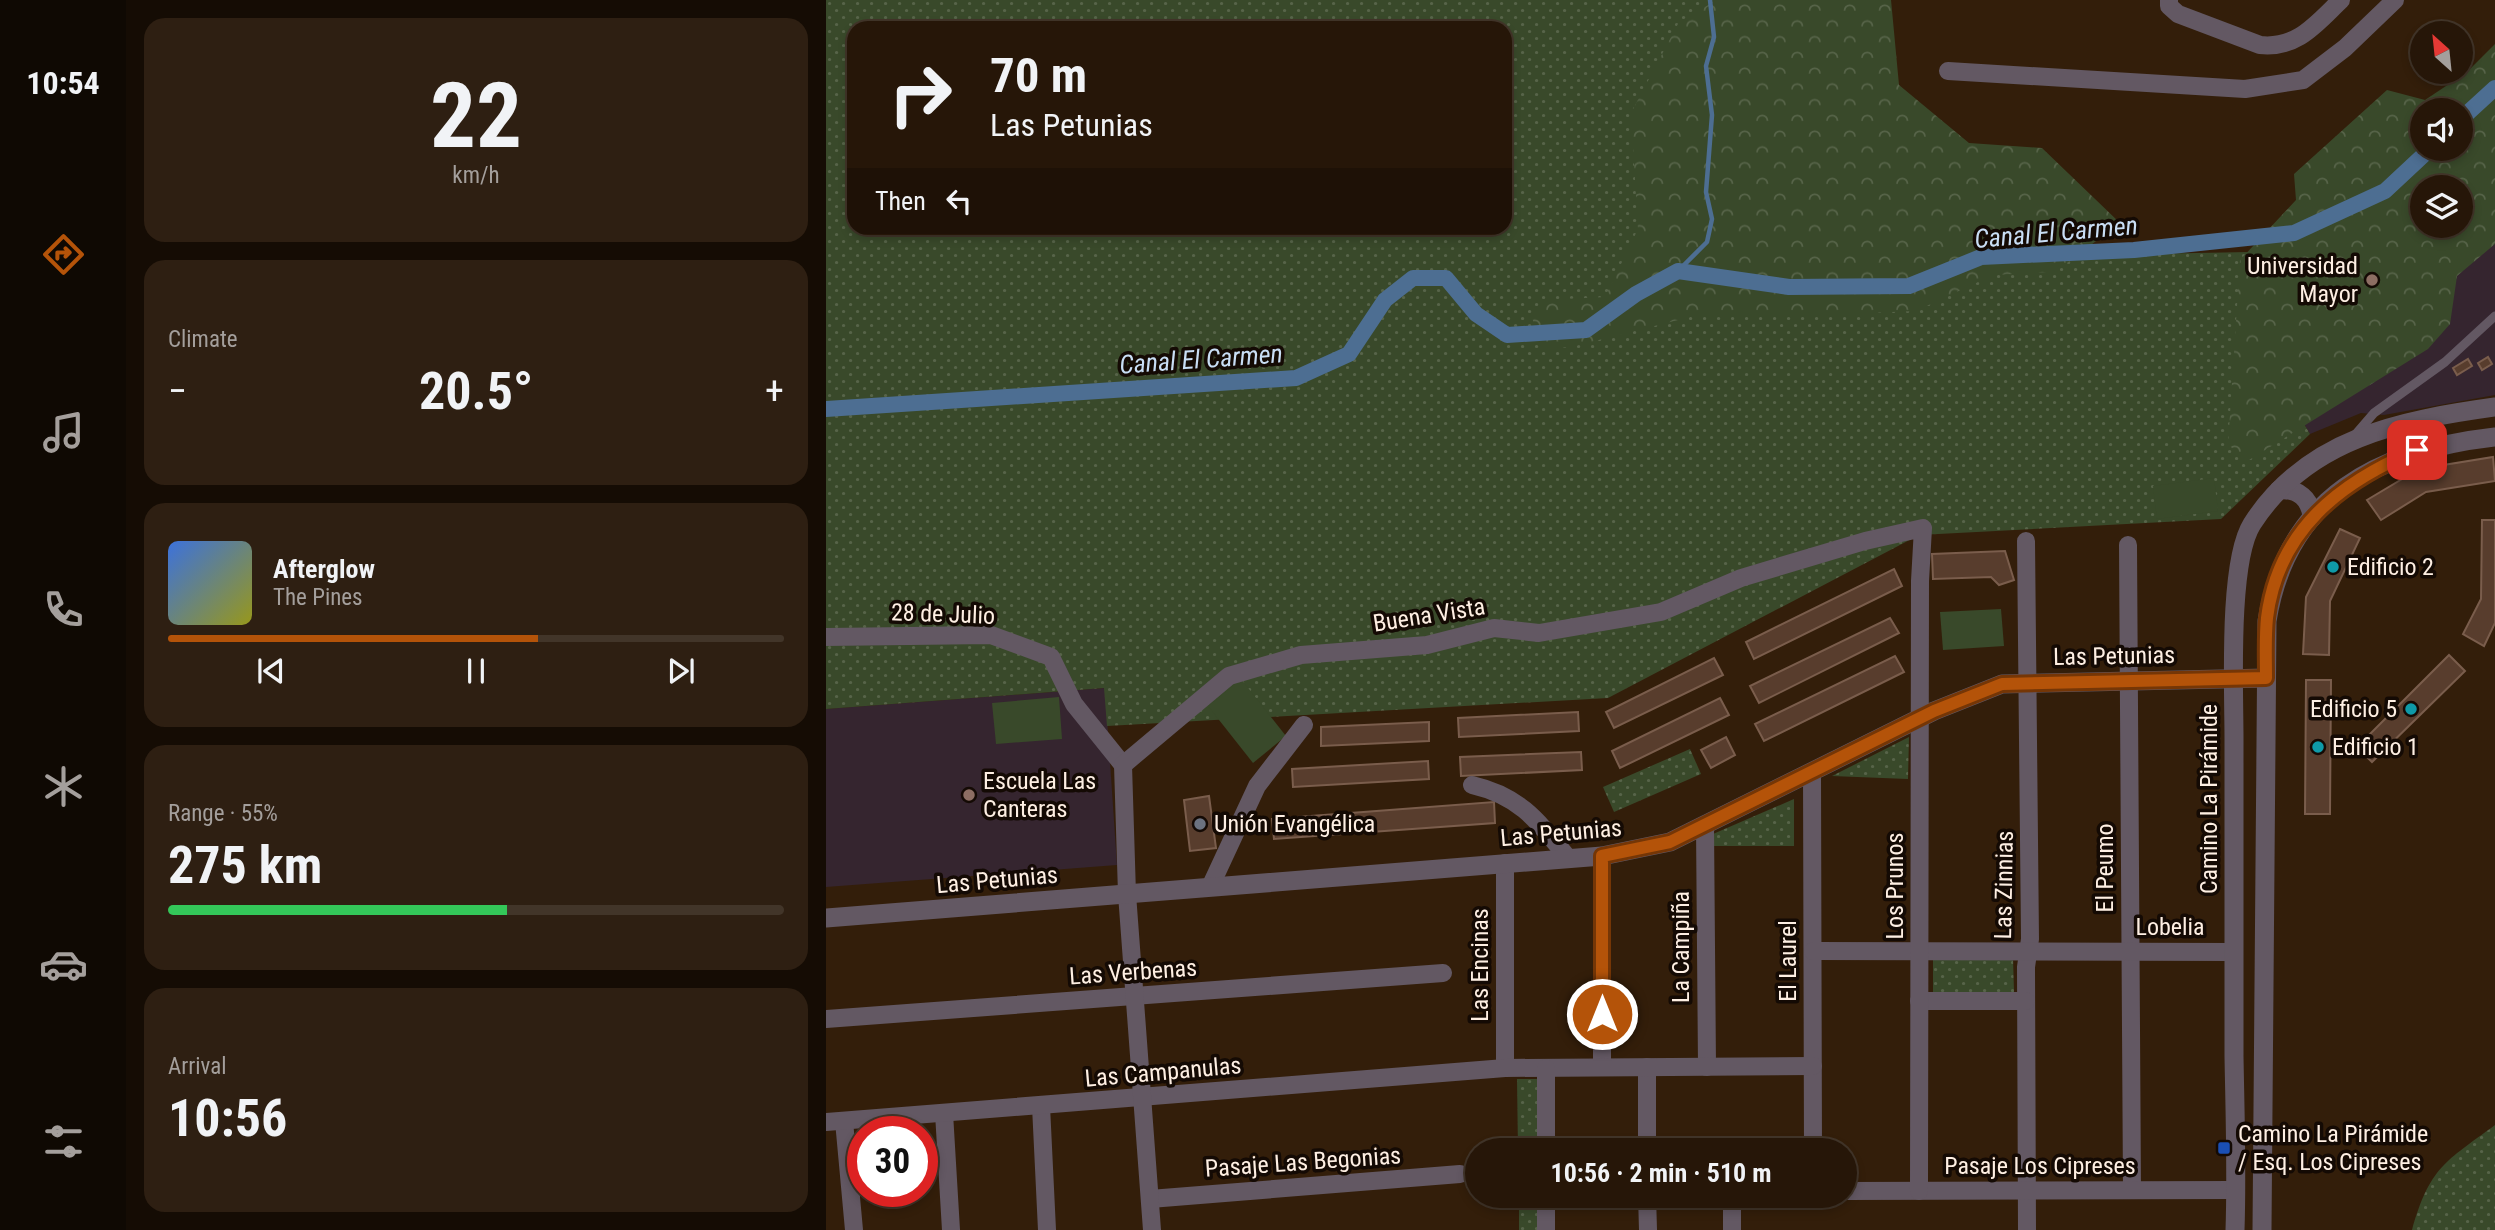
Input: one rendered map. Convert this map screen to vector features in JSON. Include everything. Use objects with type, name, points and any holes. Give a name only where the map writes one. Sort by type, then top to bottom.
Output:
[{"type":"street","points":[[2169,0],[2169,6],[2178,14],[2260,45],[2271,46],[2283,45],[2307,33],[2341,0]]},
{"type":"street","points":[[1948,71],[2245,89],[2303,80],[2345,48],[2395,0]]},
{"type":"street","name":"Camino La Pirámide","points":[[2235,1230],[2234,680],[2238,559],[2250,527],[2279,490],[2316,459],[2352,439],[2442,414],[2495,407]]},
{"type":"street","points":[[2262,1230],[2267,621],[2274,584],[2289,550],[2312,518],[2357,478],[2396,459],[2446,442],[2495,437]]},
{"type":"street","points":[[2279,490],[2293,490],[2304,497],[2312,518]]},
{"type":"street","name":"Buena Vista","points":[[1123,765],[1229,676],[1301,655],[1427,645],[1494,628],[1539,633],[1661,612],[1741,578],[1874,539],[1923,528],[1920,581]]},
{"type":"street","name":"Las Zinnias","points":[[2026,541],[2027,1230]]},
{"type":"street","name":"El Peumo","points":[[2127,545],[2132,1190]]},
{"type":"street","name":"Los Prunos","points":[[1919,1191],[1920,581]]},
{"type":"street","name":"28 de Julio","points":[[826,637],[991,635],[1051,657],[1074,704],[1123,765]]},
{"type":"street","name":"Las Petunias","points":[[826,918],[1211,885],[1602,856],[1658,846],[1705,826],[1934,711],[2002,684],[2266,678]]},
{"type":"street","points":[[1211,885],[1257,786],[1304,725]]},
{"type":"street","points":[[1123,765],[1127,894],[1152,1230]]},
{"type":"street","name":"El Laurel","points":[[1812,772],[1813,1138]]},
{"type":"street","points":[[1472,785],[1499,791],[1517,804],[1540,823],[1569,858]]},
{"type":"street","name":"La Campiña","points":[[1705,826],[1707,1067]]},
{"type":"street","points":[[1602,856],[1602,1067]]},
{"type":"street","name":"Las Encinas","points":[[1504,863],[1505,1068]]},
{"type":"street","name":"Lobelia","points":[[1813,951],[2234,951]]},
{"type":"street","name":"Las Verbenas","points":[[826,1019],[1443,973]]},
{"type":"street","points":[[1919,1000],[2026,1001]]},
{"type":"street","name":"Las Campanulas","points":[[826,1122],[1505,1068],[1813,1066]]},
{"type":"street","points":[[1647,1067],[1647,1138]]},
{"type":"street","points":[[1546,1068],[1546,1138]]},
{"type":"street","points":[[1041,1106],[1048,1230]]},
{"type":"street","points":[[944,1113],[951,1230]]},
{"type":"street","points":[[844,1121],[854,1230]]},
{"type":"street","name":"Pasaje Las Begonias","points":[[1150,1199],[1460,1174]]},
{"type":"street","name":"Pasaje Los Cipreses","points":[[1857,1191],[2235,1190]]},
{"type":"street","points":[[1546,1208],[1546,1230]]},
{"type":"street","points":[[1647,1208],[1648,1230]]},
{"type":"street","points":[[1732,1208],[1732,1230]]},
{"type":"lane","points":[[2352,439],[2374,413],[2445,362],[2495,316]]},
{"type":"shaded area","name":"Universidad Mayor","points":[[2495,103],[2495,395],[2384,415],[2361,413],[2310,434],[2284,390],[2250,252],[2436,161],[2473,161],[2473,132]]},
{"type":"shaded area","name":"Escuela Las Canteras","points":[[1105,688],[1117,865],[826,887],[826,709]]},
{"type":"green space","points":[[826,0],[1777,0],[1981,257],[2250,252],[2284,390],[2310,434],[2221,519],[1919,535],[1608,698],[1107,726],[1104,688],[826,709]]},
{"type":"green space","points":[[1717,0],[1891,0],[1899,85],[1969,143],[2042,148],[2120,223],[2055,272],[1993,275],[1916,311],[1775,317],[1694,316],[1571,347],[1541,349],[1532,317],[1546,300],[1605,297],[1638,229],[1631,113],[1679,22]]},
{"type":"green space","name":"Universidad Mayor","points":[[2495,44],[2495,244],[2457,276],[2450,324],[2428,349],[2249,460],[2228,445],[2240,260],[2296,200],[2294,174],[2387,90],[2417,98],[2410,98],[2410,161],[2473,161],[2473,98],[2428,98],[2449,84],[2473,84],[2473,66]]},
{"type":"green space","points":[[2214,478],[2218,511],[2157,519],[2153,486]]},
{"type":"green space","points":[[2001,609],[2004,646],[1943,650],[1940,612]]},
{"type":"green space","points":[[1241,679],[1286,736],[1253,763],[1208,706]]},
{"type":"green space","points":[[1059,697],[1062,739],[996,744],[992,703]]},
{"type":"green space","points":[[1909,737],[1908,779],[1832,776]]},
{"type":"green space","points":[[1690,749],[1701,774],[1614,812],[1603,787]]},
{"type":"green space","points":[[1794,799],[1794,846],[1713,846],[1713,834]]},
{"type":"green space","points":[[1933,958],[2013,958],[2014,992],[1933,993]]},
{"type":"green space","points":[[1517,1079],[1537,1079],[1538,1138],[1518,1138]]},
{"type":"green space","points":[[2495,1125],[2495,1230],[2412,1230],[2433,1179],[2463,1148]]},
{"type":"green space","points":[[1519,1208],[1539,1208],[1539,1230],[1519,1230]]},
{"type":"building","points":[[2488,357],[2492,364],[2482,370],[2478,363]]},
{"type":"building","points":[[2468,359],[2472,366],[2457,375],[2453,368]]},
{"type":"building","points":[[2493,457],[2495,481],[2426,492],[2381,520],[2367,500],[2419,469]]},
{"type":"building","points":[[2482,520],[2495,520],[2495,623],[2484,646],[2463,634],[2481,599]]},
{"type":"building","name":"Edificio 2","points":[[2340,529],[2360,538],[2330,601],[2329,655],[2303,654],[2306,597]]},
{"type":"building","points":[[2005,551],[2014,580],[1999,585],[1991,577],[1933,579],[1932,554]]},
{"type":"building","points":[[1894,569],[1902,586],[1754,659],[1746,642]]},
{"type":"building","points":[[1890,618],[1899,633],[1759,703],[1750,686]]},
{"type":"building","name":"Edificio 5","points":[[2449,655],[2465,671],[2372,762],[2357,747]]},
{"type":"building","points":[[1895,656],[1904,672],[1764,741],[1755,724]]},
{"type":"building","points":[[1714,658],[1723,675],[1614,728],[1606,712]]},
{"type":"building","name":"Edificio 1","points":[[2306,680],[2331,680],[2330,814],[2305,814]]},
{"type":"building","points":[[1720,698],[1729,715],[1620,768],[1612,751]]},
{"type":"building","points":[[1578,712],[1579,731],[1459,737],[1458,718]]},
{"type":"building","points":[[1429,722],[1429,741],[1321,746],[1321,727]]},
{"type":"building","points":[[1726,737],[1735,755],[1711,768],[1701,750]]},
{"type":"building","points":[[1581,752],[1582,770],[1461,776],[1460,757]]},
{"type":"building","points":[[1428,761],[1429,779],[1293,787],[1292,769]]},
{"type":"building","name":"Unión Evangélica","points":[[1209,796],[1216,848],[1190,851],[1184,800]]},
{"type":"building","points":[[1494,802],[1495,823],[1274,839],[1272,819]]},
{"type":"waterway","points":[[1678,271],[1707,242],[1712,219],[1706,192],[1712,115],[1706,66],[1714,37],[1710,0]]},
{"type":"waterway","name":"Canal El Carmen","points":[[2473,108],[2495,88]]},
{"type":"waterway","name":"Canal El Carmen","points":[[826,409],[1296,378],[1349,354],[1385,300],[1413,278],[1446,278],[1476,314],[1507,335],[1586,330],[1636,294],[1678,271],[1789,287],[1909,286],[1981,257],[2134,250],[2294,233],[2385,191],[2417,161]]},
{"type":"place","name":"Universidad Mayor","points":[[2372,280]]},
{"type":"place","name":"Edificio 2","points":[[2333,567]]},
{"type":"place","name":"Edificio 5","points":[[2411,709]]},
{"type":"place","name":"Edificio 1","points":[[2318,747]]},
{"type":"place","name":"Escuela Las Canteras","points":[[969,795]]},
{"type":"place","name":"Unión Evangélica","points":[[1200,824]]},
{"type":"place","name":"Camino La Pirámide / Esq. Los Cipreses","points":[[2224,1148]]},
{"type":"route","points":[[1602,1014],[1602,856],[1670,842],[1934,711],[2002,684],[2266,678],[2267,621],[2274,584],[2300,533],[2326,504],[2357,478],[2417,450]]}]
